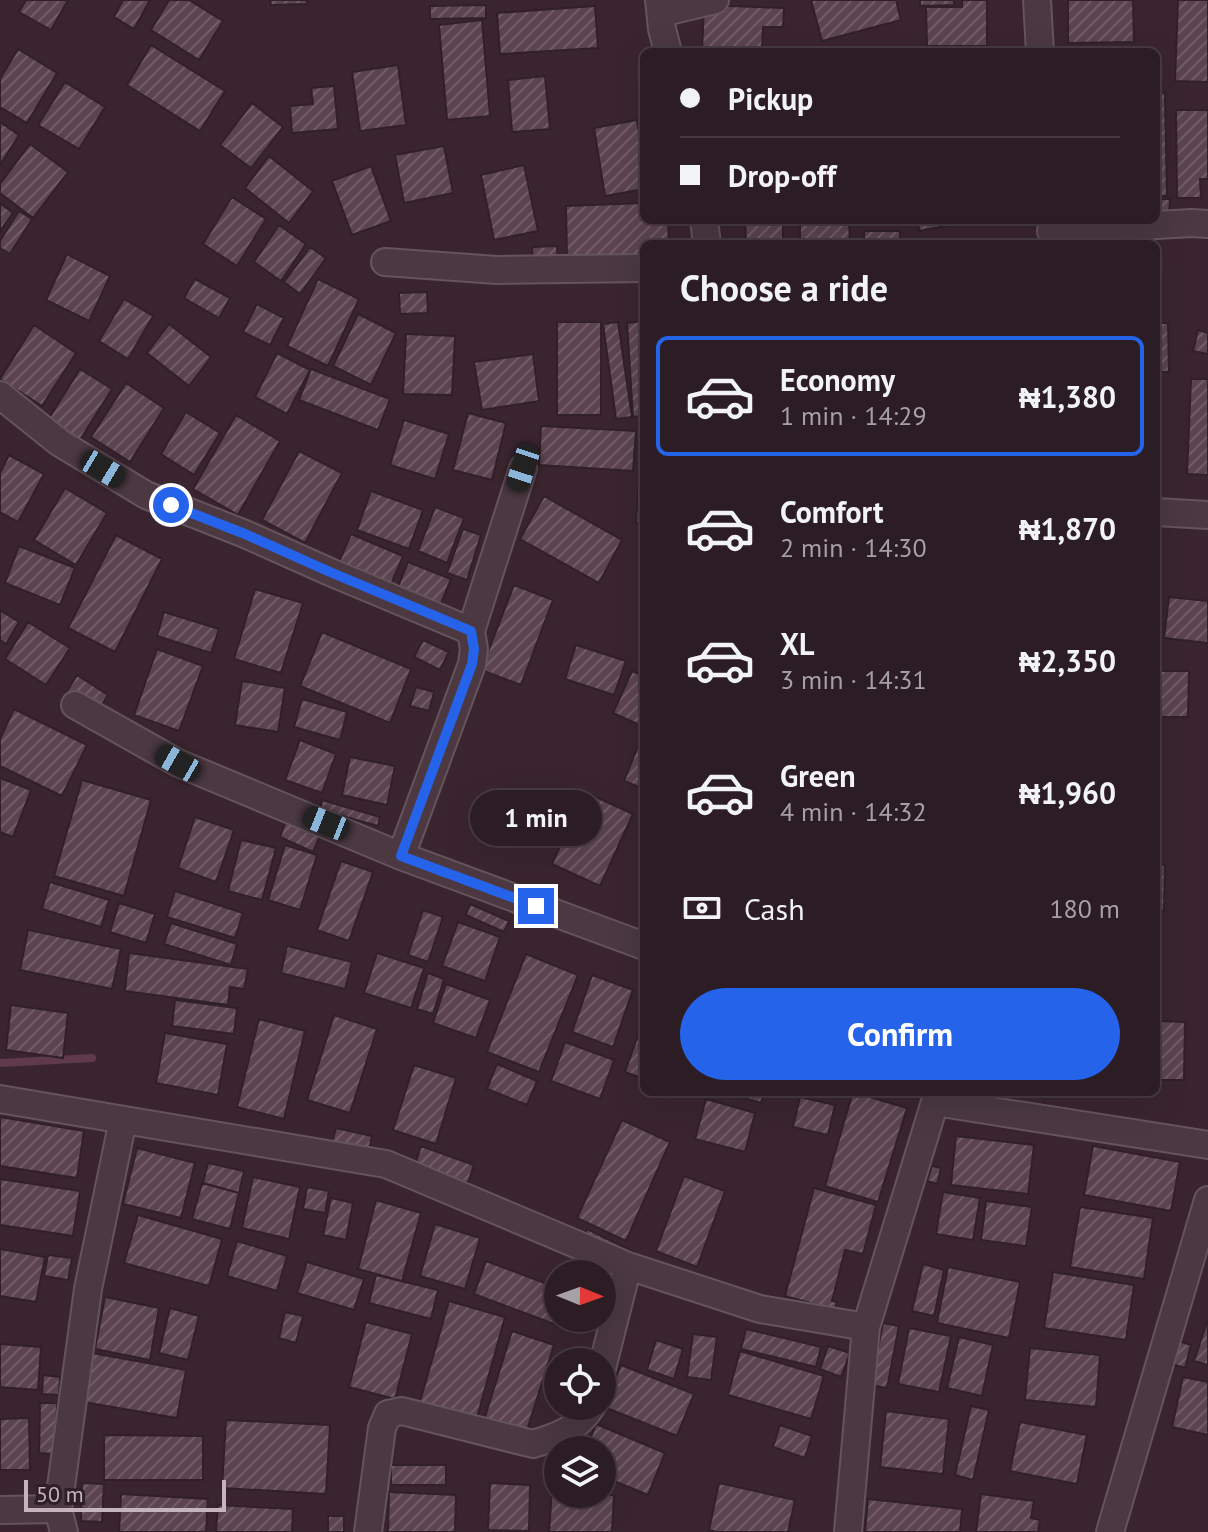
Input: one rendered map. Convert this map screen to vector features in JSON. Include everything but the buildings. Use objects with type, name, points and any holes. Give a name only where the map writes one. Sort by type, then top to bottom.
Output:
[{"type":"street","points":[[667,48],[660,7],[715,0]]},
{"type":"street","points":[[1037,0],[1040,48]]},
{"type":"street","points":[[1050,232],[1208,224]]},
{"type":"street","points":[[385,262],[497,270],[640,268]]},
{"type":"street","points":[[0,395],[60,443],[146,495],[471,631]]},
{"type":"street","points":[[401,856],[472,664],[474,649],[471,631],[523,468]]},
{"type":"street","points":[[1160,512],[1208,515]]},
{"type":"street","points":[[75,705],[178,763],[401,856],[640,945]]},
{"type":"street","points":[[848,1532],[866,1327],[937,1097],[1208,1145]]},
{"type":"street","points":[[0,1099],[386,1164],[628,1266],[760,1309],[866,1327]]},
{"type":"street","points":[[0,1510],[61,1521],[88,1289],[123,1120]]},
{"type":"street","points":[[1110,1532],[1208,1200]]},
{"type":"street","points":[[607,1348],[628,1266]]},
{"type":"street","points":[[368,1532],[382,1428],[388,1414],[402,1411],[533,1444],[574,1429],[581,1420]]},
{"type":"waterway","points":[[0,1063],[92,1058]]},
{"type":"route","points":[[171,505],[471,631],[474,649],[472,664],[401,856],[536,906]]}]
